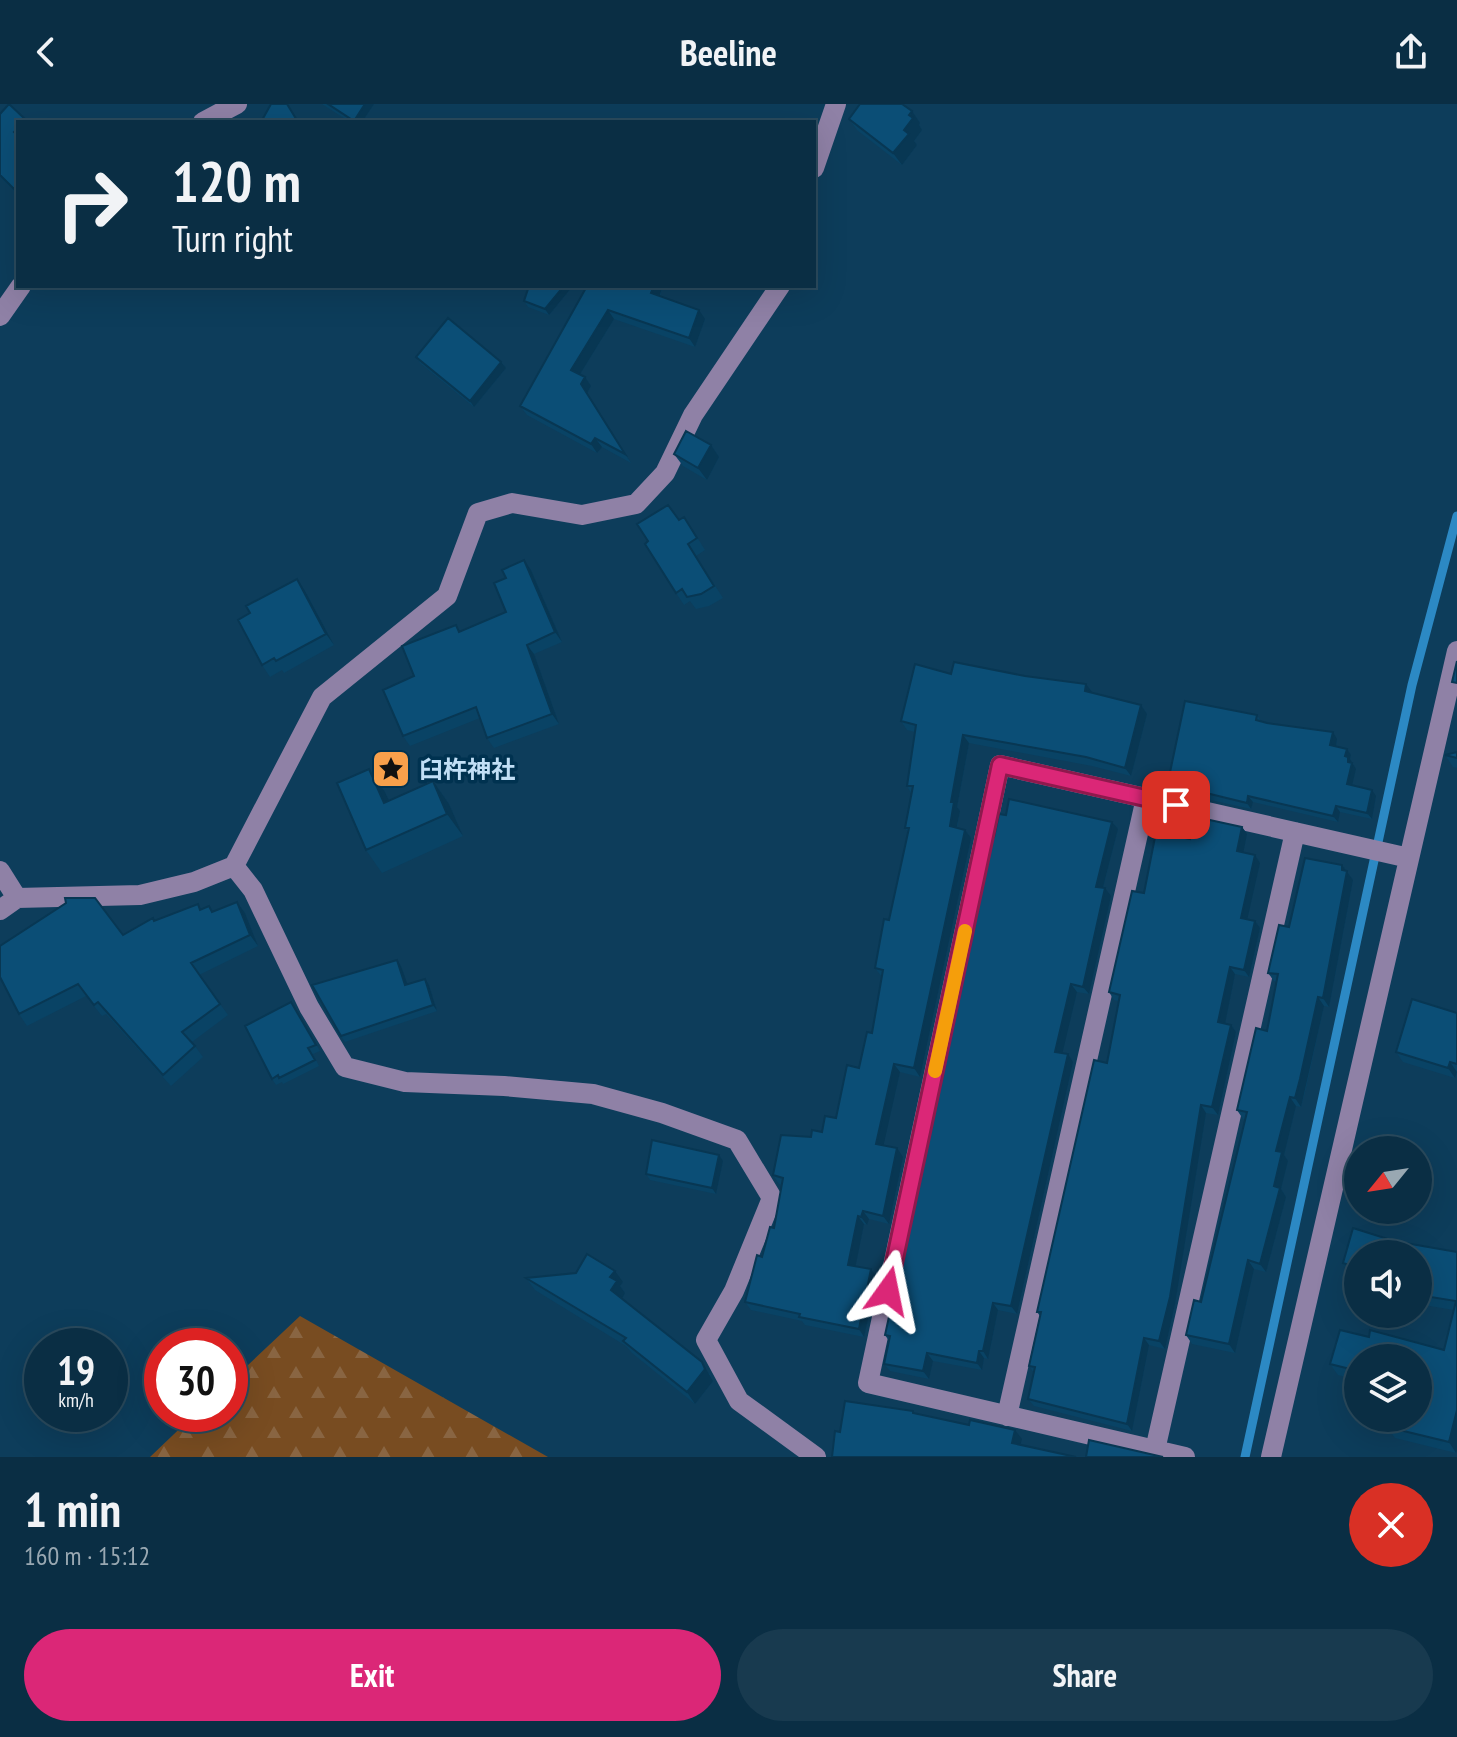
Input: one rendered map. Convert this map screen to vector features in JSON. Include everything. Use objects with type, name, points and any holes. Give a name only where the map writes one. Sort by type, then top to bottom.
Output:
[{"type":"street","points":[[207,120],[237,104]]},
{"type":"street","points":[[816,162],[836,104]]},
{"type":"street","points":[[0,316],[20,288]]},
{"type":"street","points":[[0,871],[8,904],[140,895],[194,882],[234,866],[322,697],[447,596],[478,513],[512,503],[582,515],[636,504],[665,473],[693,415],[779,288]]},
{"type":"street","points":[[1271,1457],[1402,857],[1457,651]]},
{"type":"street","points":[[1185,1457],[868,1383],[1000,765],[1402,857]]},
{"type":"street","points":[[1007,1416],[1146,798]]},
{"type":"street","points":[[1155,1450],[1295,832]]},
{"type":"street","points":[[234,866],[253,890],[309,1007],[345,1067],[405,1082],[593,1094],[662,1113],[737,1140],[772,1198],[734,1291],[706,1340],[739,1401],[816,1457]]},
{"type":"green space","points":[[300,1316],[548,1457],[150,1457],[176,1432],[248,1432],[248,1365]]},
{"type":"building","points":[[9,104],[26,120],[16,120],[14,189],[0,175],[0,114]]},
{"type":"building","points":[[271,104],[287,104],[297,120],[262,120]]},
{"type":"building","points":[[328,104],[365,104],[352,120]]},
{"type":"building","points":[[860,104],[902,104],[912,111],[909,115],[913,118],[904,130],[909,134],[893,153],[849,119]]},
{"type":"building","points":[[528,288],[562,288],[545,309],[524,301]]},
{"type":"building","points":[[586,288],[653,288],[651,293],[699,310],[689,338],[608,310],[571,370],[585,377],[581,384],[625,454],[595,438],[591,444],[520,406]]},
{"type":"building","points":[[448,318],[501,362],[470,401],[416,357]]},
{"type":"building","points":[[686,431],[711,445],[698,468],[674,454]]},
{"type":"building","points":[[668,505],[679,520],[684,517],[697,538],[688,544],[714,586],[701,594],[687,597],[682,589],[676,593],[645,544],[648,541],[637,524]]},
{"type":"building","points":[[524,560],[555,632],[527,645],[552,714],[487,738],[476,707],[403,736],[383,690],[414,676],[402,646],[456,625],[459,632],[506,612],[494,583],[506,578],[502,570]]},
{"type":"building","points":[[297,579],[326,634],[276,661],[274,658],[262,665],[238,620],[250,613],[246,606]]},
{"type":"building","points":[[1457,661],[1457,683],[1452,682]]},
{"type":"building","points":[[954,662],[1086,684],[1085,691],[1141,705],[1125,768],[1086,757],[963,735],[951,802],[954,802],[950,826],[965,830],[914,1068],[894,1064],[876,1144],[897,1148],[883,1216],[863,1211],[861,1217],[858,1216],[848,1265],[871,1269],[859,1329],[745,1302],[757,1255],[762,1257],[770,1227],[774,1228],[783,1178],[773,1175],[781,1135],[811,1137],[812,1130],[822,1132],[825,1116],[836,1118],[847,1065],[859,1068],[867,1032],[872,1033],[883,970],[875,968],[884,919],[889,920],[909,828],[905,828],[913,786],[907,786],[916,725],[901,721],[915,664],[951,674]]},
{"type":"building","points":[[1185,701],[1257,715],[1256,720],[1267,723],[1333,732],[1330,745],[1347,749],[1345,756],[1352,763],[1347,784],[1372,790],[1367,813],[1336,806],[1333,816],[1248,796],[1247,803],[1202,792],[1204,785],[1169,777]]},
{"type":"building","points":[[369,769],[384,803],[433,781],[447,814],[366,850],[337,783]]},
{"type":"building","points":[[1009,799],[1112,822],[1096,887],[1105,888],[1083,987],[1071,984],[1055,1052],[1068,1054],[1011,1306],[993,1303],[983,1351],[979,1351],[977,1363],[927,1353],[923,1371],[884,1364],[890,1336],[885,1335],[991,836],[994,837],[999,814],[1006,815]]},
{"type":"building","points":[[1196,817],[1242,827],[1237,851],[1255,855],[1241,918],[1255,921],[1244,970],[1230,967],[1218,1022],[1231,1025],[1212,1107],[1201,1105],[1170,1297],[1159,1341],[1144,1338],[1127,1424],[1028,1399],[1035,1367],[1029,1366],[1041,1312],[1037,1312],[1094,1060],[1107,1063],[1120,995],[1109,992],[1132,891],[1144,893],[1156,832],[1190,839]]},
{"type":"building","points":[[1305,858],[1342,865],[1342,870],[1347,871],[1323,998],[1318,997],[1295,1098],[1290,1097],[1276,1151],[1282,1152],[1274,1186],[1280,1188],[1260,1264],[1248,1260],[1229,1344],[1186,1335],[1194,1300],[1201,1302],[1247,1112],[1237,1110],[1256,1028],[1267,1031],[1278,974],[1268,973],[1279,925],[1289,927]]},
{"type":"building","points":[[65,898],[95,898],[123,935],[153,918],[154,921],[198,904],[200,910],[209,906],[212,912],[237,902],[250,935],[191,963],[220,1004],[182,1032],[195,1046],[163,1075],[98,1002],[94,1005],[78,984],[19,1014],[0,977],[0,946],[66,903]]},
{"type":"building","points":[[397,960],[405,985],[425,979],[433,1005],[341,1036],[312,985]]},
{"type":"building","points":[[1412,999],[1457,1013],[1457,1064],[1450,1062],[1448,1068],[1396,1052]]},
{"type":"building","points":[[291,1002],[316,1045],[308,1048],[315,1060],[272,1079],[245,1026]]},
{"type":"building","points":[[652,1140],[719,1155],[712,1188],[646,1174]]},
{"type":"building","points":[[1353,1228],[1391,1240],[1350,1240]]},
{"type":"building","points":[[1432,1248],[1457,1252],[1457,1410],[1449,1442],[1408,1432],[1432,1432],[1432,1347],[1444,1350],[1456,1301],[1432,1297]]},
{"type":"building","points":[[587,1254],[615,1271],[610,1277],[617,1281],[611,1290],[702,1362],[705,1369],[687,1392],[623,1341],[626,1338],[526,1278],[576,1273]]},
{"type":"building","points":[[1340,1330],[1369,1337],[1370,1330],[1422,1344],[1344,1344],[1344,1368],[1330,1364]]},
{"type":"building","points":[[845,1401],[913,1411],[969,1425],[970,1420],[1015,1430],[1012,1443],[1076,1457],[832,1457],[835,1431],[840,1432]]},
{"type":"building","points":[[1089,1440],[1163,1457],[1086,1457]]},
{"type":"waterway","points":[[1245,1457],[1412,685],[1457,516]]},
{"type":"slow traffic","points":[[935,1071],[965,931]]},
{"type":"place","name":"臼杵神社","points":[[391,769]]},
{"type":"route","points":[[888,1291],[1000,765],[1176,805]]}]
